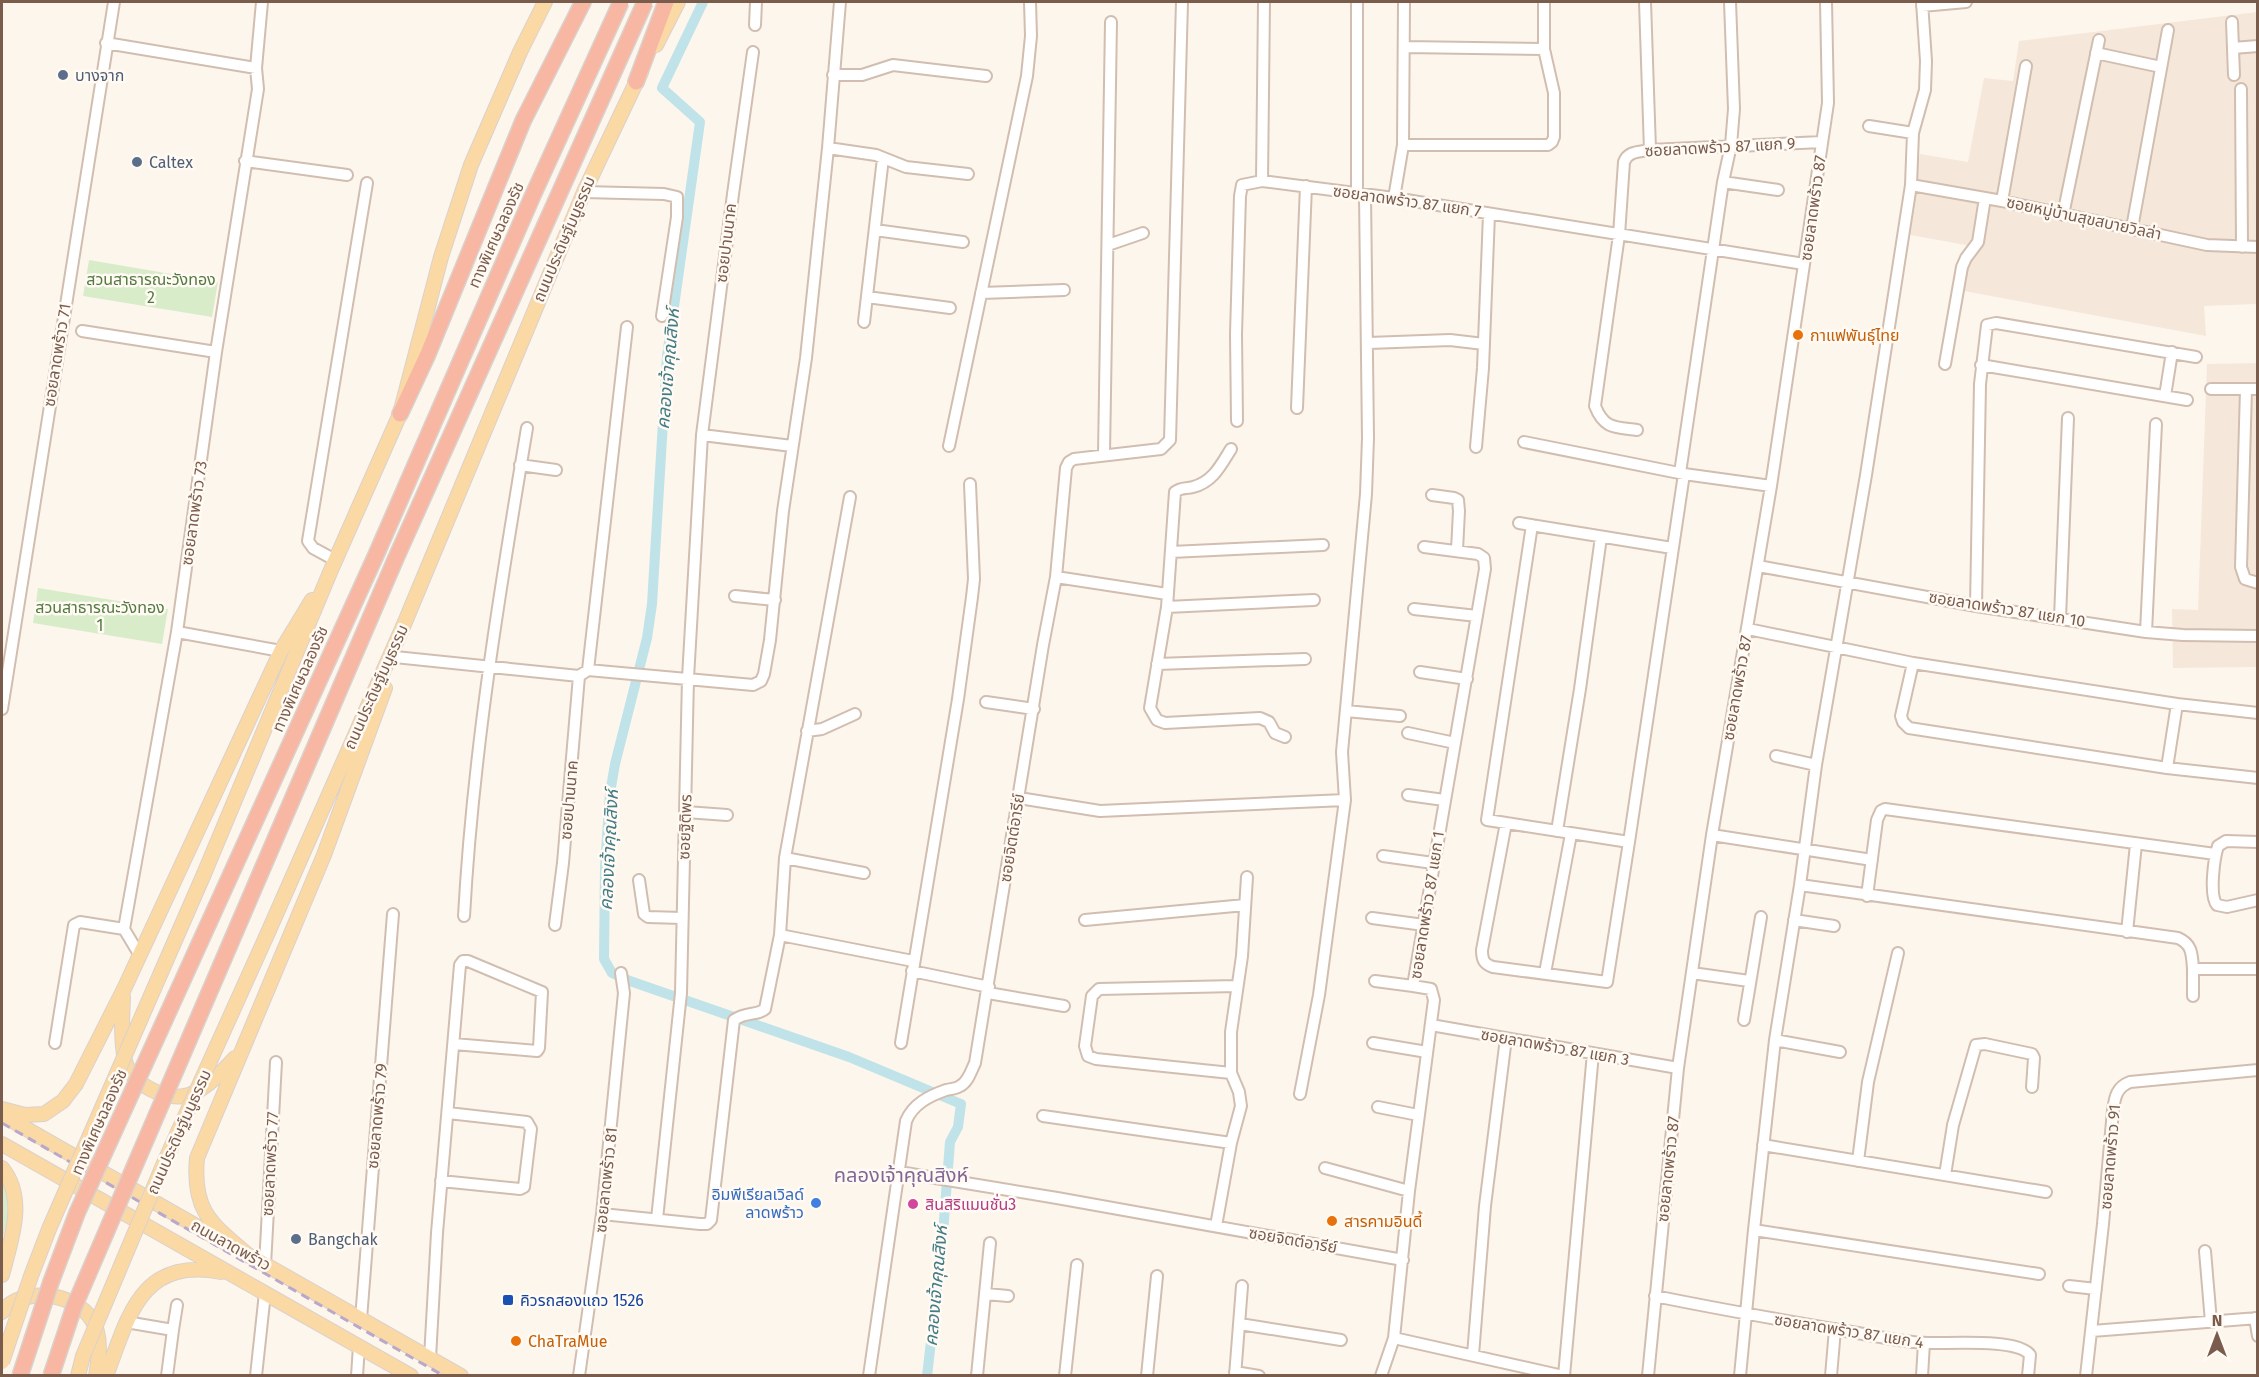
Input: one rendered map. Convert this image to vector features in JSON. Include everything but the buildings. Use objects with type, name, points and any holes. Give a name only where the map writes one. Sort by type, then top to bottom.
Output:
[{"type":"highway","points":[[400,414],[431,346],[523,121],[583,2]]},
{"type":"highway","name":"ทางพิเศษฉลองรัช","points":[[20,1376],[77,1213],[376,555],[528,206],[621,2]]},
{"type":"highway","points":[[51,1376],[74,1307],[263,862],[396,558],[645,2]]},
{"type":"highway","points":[[636,82],[666,2]]},
{"type":"main road","points":[[2,1362],[49,1229],[204,874],[333,565],[400,414],[441,256],[471,165],[520,52],[545,2]]},
{"type":"main road","name":"ถนนประดิษฐ์มนูธรรม","points":[[78,1376],[92,1336],[164,1163],[267,937],[405,622],[584,192],[636,82],[678,2]]},
{"type":"main road","points":[[2,1109],[25,1115],[44,1114],[63,1101],[76,1084],[124,989],[281,651],[333,565]]},
{"type":"main road","points":[[249,1256],[203,1211],[195,1178],[197,1158],[324,855],[395,657],[405,622]]},
{"type":"main road","points":[[124,989],[121,1023],[126,1062],[133,1076],[148,1089],[167,1095],[188,1095],[217,1077],[243,1050]]},
{"type":"main road","name":"ถนนลาดพร้าว","points":[[2,1114],[461,1376]]},
{"type":"main road","name":"ถนนลาดพร้าว","points":[[2,1144],[411,1376]]},
{"type":"main road","points":[[2,1168],[16,1208],[2,1275]]},
{"type":"main road","points":[[97,1198],[108,1176]]},
{"type":"main road","points":[[128,1216],[140,1194]]},
{"type":"main road","points":[[106,1376],[126,1323],[145,1291],[159,1279],[173,1272],[198,1269],[232,1274]]},
{"type":"main road","points":[[2,1312],[8,1305],[23,1296],[54,1297],[80,1306],[93,1320],[97,1335],[99,1351],[96,1376]]},
{"type":"street","name":"ซอยลาดพร้าว 71","points":[[2,709],[114,2]]},
{"type":"street","name":"ซอยลาดพร้าว 73","points":[[124,929],[177,632],[216,352],[258,89],[256,68],[262,2]]},
{"type":"street","points":[[754,25],[756,2]]},
{"type":"street","points":[[395,657],[584,673],[645,674],[758,684],[764,674],[770,640],[783,511],[807,358],[840,2]]},
{"type":"street","points":[[949,446],[1027,76],[1031,36],[1030,2]]},
{"type":"street","points":[[1111,22],[1104,454],[1161,449],[1170,440],[1182,2]]},
{"type":"street","points":[[1237,421],[1236,334],[1240,189],[1242,185],[1262,181],[1264,2]]},
{"type":"street","points":[[1300,1094],[1319,995],[1345,800],[1342,752],[1366,494],[1369,343],[1361,194],[1357,2]]},
{"type":"street","points":[[1394,198],[1403,145],[1404,2]]},
{"type":"street","points":[[1403,145],[1548,145],[1552,142],[1554,93],[1544,49],[1544,2]]},
{"type":"street","points":[[1645,2],[1650,150]]},
{"type":"street","points":[[1506,823],[1482,958],[1486,964],[1493,967],[1606,982],[1672,548],[1723,182],[1731,145],[1734,109],[1730,2]]},
{"type":"street","name":"ซอยลาดพร้าว 87","points":[[1647,1376],[1678,1068],[1712,835],[1771,486],[1828,103],[1826,2]]},
{"type":"street","points":[[1740,1376],[1775,1040],[1800,885],[1816,765],[1848,581],[1911,185],[1913,133],[1925,90],[1926,61],[1922,4],[1966,2]]},
{"type":"street","points":[[2232,22],[2234,75]]},
{"type":"street","points":[[2132,228],[2168,30]]},
{"type":"street","points":[[2064,214],[2099,40]]},
{"type":"street","points":[[106,43],[256,68]]},
{"type":"street","points":[[2233,48],[2258,45]]},
{"type":"street","points":[[1404,47],[1544,49]]},
{"type":"street","name":"ซอยปานนาค","points":[[702,435],[753,52]]},
{"type":"street","points":[[2096,53],[2161,68]]},
{"type":"street","points":[[834,75],[862,75],[893,65],[986,76]]},
{"type":"street","points":[[2002,201],[2026,66]]},
{"type":"street","points":[[2241,89],[2242,247]]},
{"type":"street","points":[[1869,126],[1913,133]]},
{"type":"street","name":"ซอยลาดพร้าว 87 แยก 9","points":[[1619,235],[1624,162],[1630,153],[1731,145],[1822,142]]},
{"type":"street","points":[[828,148],[865,153],[906,167],[968,174]]},
{"type":"street","points":[[864,322],[883,158]]},
{"type":"street","points":[[245,161],[347,175]]},
{"type":"street","name":"ซอยลาดพร้าว 87 แยก 7","points":[[1262,181],[1394,198],[1804,264]]},
{"type":"street","points":[[1723,182],[1779,190]]},
{"type":"street","points":[[333,565],[313,548],[308,540],[367,183]]},
{"type":"street","name":"ซอยหมู่บ้านสุขสบายวิลล่า","points":[[1911,185],[2002,201],[2207,245],[2258,247]]},
{"type":"street","points":[[1297,408],[1306,186]]},
{"type":"street","points":[[584,192],[664,194],[677,197],[677,217],[662,316]]},
{"type":"street","points":[[1944,364],[1962,267],[1978,242],[1985,198]]},
{"type":"street","points":[[1476,447],[1484,344],[1489,213]]},
{"type":"street","points":[[875,230],[963,242]]},
{"type":"street","points":[[1108,245],[1143,233]]},
{"type":"street","points":[[1619,235],[1594,406],[1604,423],[1615,428],[1637,430]]},
{"type":"street","points":[[981,293],[1064,290]]},
{"type":"street","points":[[867,297],[950,308]]},
{"type":"street","points":[[1976,606],[1981,365],[1987,325],[1991,323],[2196,357]]},
{"type":"street","name":"ซอยปานนาค","points":[[555,925],[627,327]]},
{"type":"street","points":[[82,331],[216,352]]},
{"type":"street","points":[[1369,343],[1450,340],[1484,344]]},
{"type":"street","points":[[2165,396],[2172,352]]},
{"type":"street","points":[[1981,365],[2187,400]]},
{"type":"street","points":[[2211,389],[2252,389],[2241,567],[2245,579],[2258,583]]},
{"type":"street","points":[[2060,618],[2068,418]]},
{"type":"street","points":[[2146,632],[2156,424]]},
{"type":"street","points":[[464,916],[490,665],[526,428]]},
{"type":"street","points":[[702,435],[792,446]]},
{"type":"street","name":"ซอยฐิติพร","points":[[657,1219],[681,997],[688,678],[702,435]]},
{"type":"street","points":[[1524,442],[1682,474],[1771,486]]},
{"type":"street","points":[[1231,449],[1213,477],[1201,485],[1180,488],[1175,492],[1167,607],[1150,708],[1157,720],[1165,723],[1260,718],[1269,722],[1275,733],[1285,737]]},
{"type":"street","name":"ซอยจิตต์อารีย์","points":[[869,1376],[906,1121],[918,1104],[933,1095],[959,1087],[966,1081],[972,1069],[988,990],[1056,577],[1066,468],[1074,459],[1104,454]]},
{"type":"street","points":[[520,465],[556,470]]},
{"type":"street","points":[[901,1043],[958,699],[972,597],[974,579],[970,484]]},
{"type":"street","points":[[1432,495],[1458,500],[1456,550]]},
{"type":"street","points":[[603,1214],[699,1224],[707,1224],[711,1220],[738,1017],[765,1010],[780,934],[785,858],[849,497]]},
{"type":"street","points":[[1520,523],[1672,548]]},
{"type":"street","points":[[1532,525],[1487,820],[1629,842]]},
{"type":"street","points":[[1557,831],[1601,537]]},
{"type":"street","points":[[1172,552],[1323,545]]},
{"type":"street","name":"ซอยลาดพร้าว 87 แยก 1","points":[[1381,1376],[1394,1338],[1409,1191],[1431,1025],[1433,993],[1431,989],[1413,986],[1467,679],[1485,562],[1484,558],[1478,554],[1424,548]]},
{"type":"street","name":"ซอยลาดพร้าว 87 แยก 10","points":[[1758,566],[1976,606],[2146,632],[2258,636]]},
{"type":"street","points":[[1056,577],[1167,594]]},
{"type":"street","points":[[735,596],[775,600]]},
{"type":"street","points":[[1167,607],[1314,600]]},
{"type":"street","points":[[1414,609],[1477,616]]},
{"type":"street","points":[[1748,629],[1913,663],[2177,704],[2258,713]]},
{"type":"street","points":[[177,632],[281,651]]},
{"type":"street","points":[[1157,664],[1305,659]]},
{"type":"street","points":[[1913,663],[1901,716],[1909,728],[2167,768],[2258,778]]},
{"type":"street","points":[[1420,672],[1467,679]]},
{"type":"street","points":[[986,702],[1034,709]]},
{"type":"street","points":[[2167,768],[2177,704]]},
{"type":"street","points":[[1346,711],[1400,716]]},
{"type":"street","points":[[807,731],[822,729],[855,714]]},
{"type":"street","points":[[1408,733],[1455,743]]},
{"type":"street","points":[[1776,756],[1816,765]]},
{"type":"street","points":[[1408,795],[1444,800]]},
{"type":"street","points":[[1019,798],[1100,811],[1345,800]]},
{"type":"street","points":[[1867,896],[1877,820],[1881,811],[1885,809],[2215,854]]},
{"type":"street","points":[[686,812],[727,815]]},
{"type":"street","points":[[1545,973],[1571,834]]},
{"type":"street","points":[[1712,835],[1872,860]]},
{"type":"street","points":[[2258,842],[2226,841],[2218,846],[2215,854],[2214,902],[2226,907],[2258,900]]},
{"type":"street","points":[[2127,932],[2136,844]]},
{"type":"street","points":[[1383,856],[1433,863]]},
{"type":"street","points":[[785,858],[864,873]]},
{"type":"street","points":[[1216,1226],[1240,1106],[1239,1092],[1231,1073],[1231,1032],[1242,956],[1247,877]]},
{"type":"street","points":[[639,880],[644,914],[682,918]]},
{"type":"street","points":[[1800,885],[2178,938],[2184,941],[2192,952],[2193,996]]},
{"type":"street","points":[[1085,920],[1245,905]]},
{"type":"street","name":"ซอยลาดพร้าว 79","points":[[361,1319],[393,914]]},
{"type":"street","points":[[1744,1020],[1761,917]]},
{"type":"street","points":[[1372,918],[1424,925]]},
{"type":"street","points":[[1794,920],[1834,926]]},
{"type":"street","points":[[55,1043],[74,925],[80,922],[124,929],[139,954]]},
{"type":"street","points":[[780,934],[913,966],[988,990],[1064,1006]]},
{"type":"street","points":[[1858,1161],[1868,1082],[1898,953]]},
{"type":"street","points":[[430,1358],[441,1181],[460,965],[463,961],[468,961],[541,990],[543,998],[537,1051],[454,1044]]},
{"type":"street","points":[[2193,969],[2258,969]]},
{"type":"street","points":[[1692,972],[1749,981]]},
{"type":"street","name":"ซอยลาดพร้าว 81","points":[[579,1376],[603,1214],[619,1056],[624,993],[622,978]]},
{"type":"street","points":[[1375,981],[1413,986]]},
{"type":"street","points":[[1231,1073],[1096,1059],[1088,1056],[1085,1046],[1092,996],[1099,989],[1236,986]]},
{"type":"street","name":"ซอยลาดพร้าว 87 แยก 3","points":[[1431,1025],[1678,1068]]},
{"type":"street","points":[[1473,1355],[1485,1206],[1506,1038]]},
{"type":"street","points":[[1775,1040],[1840,1052]]},
{"type":"street","points":[[1373,1044],[1427,1052]]},
{"type":"street","points":[[1945,1175],[1953,1125],[1976,1045],[1985,1044],[2032,1054],[2034,1058],[2032,1087]]},
{"type":"street","points":[[1394,1338],[1563,1376],[1593,1053]]},
{"type":"street","name":"ซอยลาดพร้าว 77","points":[[265,1265],[276,1062]]},
{"type":"street","name":"ซอยลาดพร้าว 91","points":[[2086,1376],[2113,1110],[2120,1087],[2130,1082],[2258,1070]]},
{"type":"street","points":[[1378,1107],[1418,1115]]},
{"type":"street","points":[[441,1181],[520,1189],[524,1187],[531,1129],[530,1123],[527,1122],[448,1113]]},
{"type":"street","points":[[1043,1116],[1231,1143]]},
{"type":"street","points":[[1763,1145],[2046,1192]]},
{"type":"street","points":[[1325,1168],[1409,1191]]},
{"type":"street","name":"ซอยจิตต์อารีย์","points":[[899,1172],[1403,1260]]},
{"type":"street","points":[[1754,1230],[2038,1274]]},
{"type":"street","points":[[977,1376],[990,1243]]},
{"type":"street","points":[[2205,1251],[2211,1322]]},
{"type":"street","points":[[1065,1376],[1077,1265]]},
{"type":"street","points":[[1147,1376],[1158,1276]]},
{"type":"street","points":[[1242,1286],[1235,1374],[1259,1376]]},
{"type":"street","points":[[2068,1286],[2096,1289]]},
{"type":"street","points":[[256,1376],[265,1293]]},
{"type":"street","points":[[986,1294],[1008,1296]]},
{"type":"street","name":"ซอยลาดพร้าว 87 แยก 4","points":[[1655,1296],[1745,1314],[1924,1343],[2015,1347],[2030,1355],[2029,1371]]},
{"type":"street","points":[[167,1376],[177,1305]]},
{"type":"street","points":[[2091,1331],[2256,1318],[2258,1336]]},
{"type":"street","points":[[126,1323],[173,1330]]},
{"type":"street","points":[[1240,1324],[1341,1340]]},
{"type":"street","points":[[1831,1376],[1835,1329]]},
{"type":"street","points":[[1922,1376],[1924,1343]]},
{"type":"street","points":[[357,1376],[359,1346]]},
{"type":"shaded area","points":[[2257,12],[2257,304],[2204,306],[2206,336],[1964,291],[1971,246],[1905,234],[1920,154],[1968,162],[1984,78],[2013,81],[2019,41]]},
{"type":"shaded area","points":[[2257,363],[2257,667],[2173,668],[2172,609],[2198,610],[2207,364]]},
{"type":"green space","name":"สวนสาธารณะวังทอง 2","points":[[89,260],[218,282],[212,317],[83,296]]},
{"type":"green space","name":"สวนสาธารณะวังทอง 1","points":[[38,588],[168,609],[162,644],[33,623]]},
{"type":"green space","points":[[2,1178],[7,1194],[8,1209],[2,1240]]},
{"type":"waterway","name":"คลองเจ้าคุณสิงห์","points":[[703,2],[662,88],[700,122],[667,356],[652,604],[647,638],[615,764],[610,793],[605,867],[604,959],[612,973],[630,981],[849,1057],[961,1104],[958,1127],[950,1142],[942,1246],[927,1376]]},
{"type":"railway","points":[[2,1123],[444,1376]]},
{"type":"place","name":"บางจาก","points":[[63,75]]},
{"type":"place","name":"Caltex","points":[[137,162]]},
{"type":"place","name":"กาแฟพันธ์ุไทย","points":[[1798,335]]},
{"type":"place","name":"อิมพีเรียลเวิลด์ ลาดพร้าว","points":[[816,1203]]},
{"type":"place","name":"สินสิริแมนชั่น3","points":[[913,1204]]},
{"type":"place","name":"สารคามอินดี้","points":[[1332,1221]]},
{"type":"place","name":"Bangchak","points":[[296,1239]]},
{"type":"place","name":"คิวรถสองแถว 1526","points":[[508,1300]]},
{"type":"place","name":"ChaTraMue","points":[[516,1341]]},
{"type":"district","name":"คลองเจ้าคุณสิงห์","points":[[901,1175]]}]
